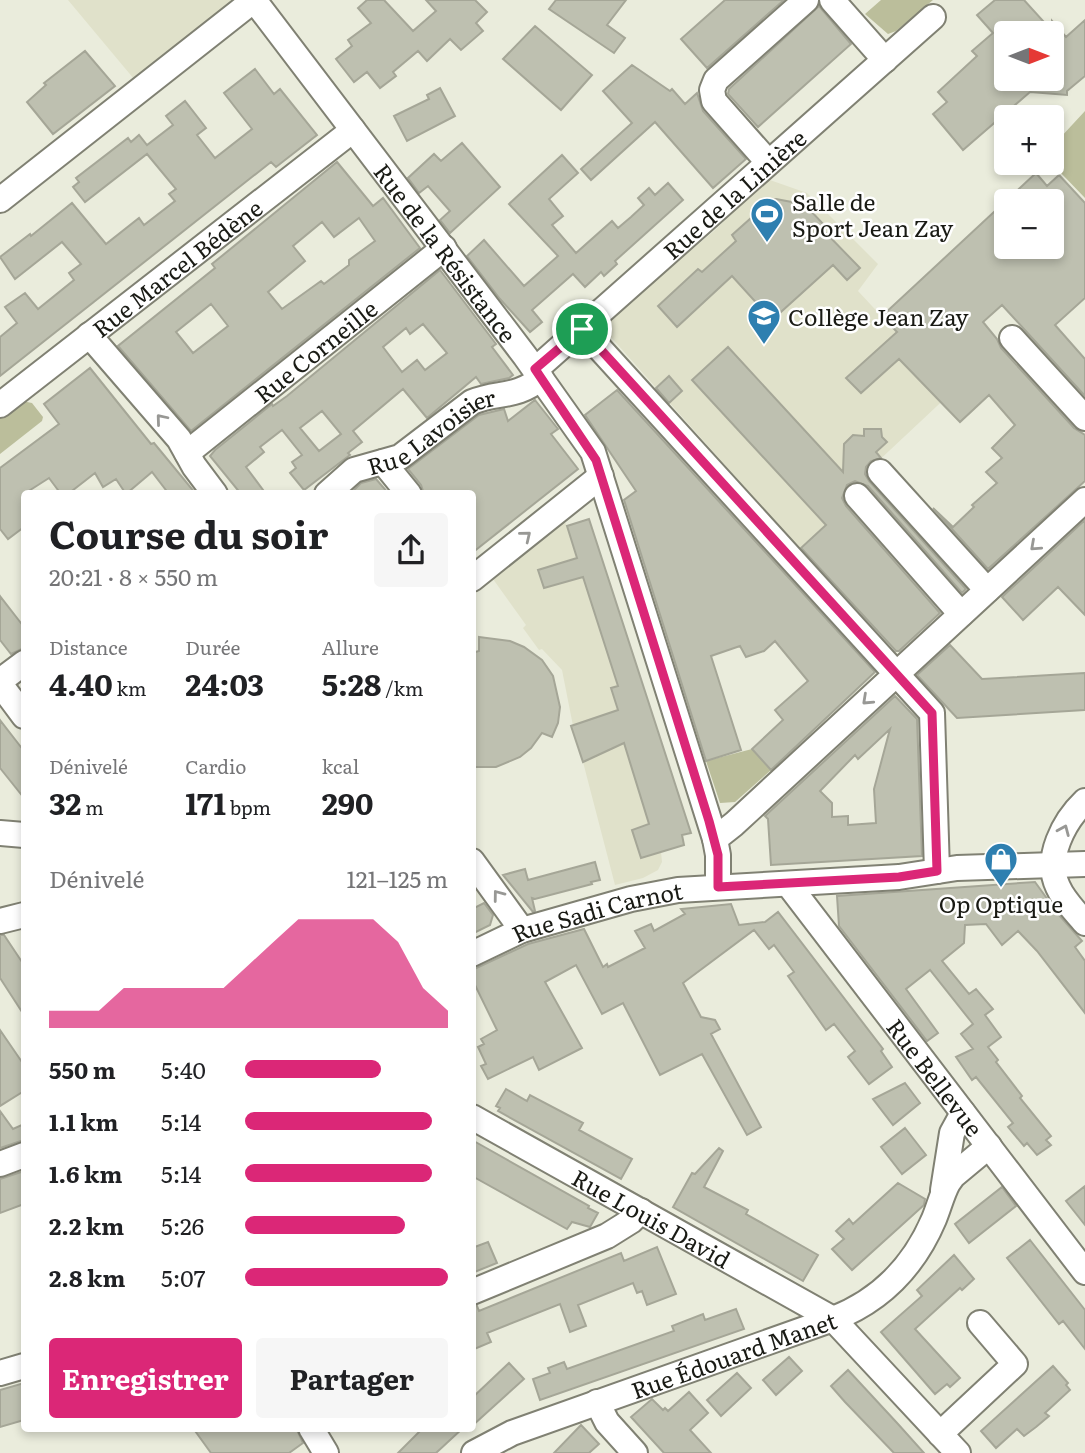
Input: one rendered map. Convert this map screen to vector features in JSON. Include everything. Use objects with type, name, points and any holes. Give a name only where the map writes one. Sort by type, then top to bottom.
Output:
[{"type":"street","name":"Rue de la Résistance","points":[[254,0],[444,248],[593,452],[715,839],[718,887]]},
{"type":"street","points":[[0,200],[254,0]]},
{"type":"street","points":[[768,162],[714,101],[712,87],[716,80],[806,0]]},
{"type":"street","points":[[831,0],[885,60]]},
{"type":"street","name":"Rue de la Linière","points":[[538,374],[582,329],[933,17]]},
{"type":"street","name":"Rue Marcel Bédène","points":[[0,405],[353,130]]},
{"type":"street","name":"Rue Corneille","points":[[187,453],[444,248]]},
{"type":"street","points":[[582,329],[932,713],[937,871]]},
{"type":"street","points":[[89,335],[178,439],[212,490]]},
{"type":"street","points":[[1012,338],[1085,418]]},
{"type":"street","name":"Rue Lavoisier","points":[[332,490],[354,470],[400,457],[472,402],[480,398],[515,394],[538,374]]},
{"type":"street","points":[[383,462],[406,490]]},
{"type":"street","points":[[880,472],[987,590]]},
{"type":"street","points":[[476,574],[601,476]]},
{"type":"street","points":[[857,496],[961,614]]},
{"type":"street","points":[[715,839],[1085,500]]},
{"type":"street","points":[[21,666],[0,683],[21,712]]},
{"type":"street","points":[[1085,801],[1067,822],[1054,857],[1058,888],[1085,923]]},
{"type":"street","points":[[0,833],[21,835]]},
{"type":"street","name":"Rue Sadi Carnot","points":[[476,952],[522,930],[631,899],[678,890],[899,877],[937,871],[1085,864]]},
{"type":"street","points":[[476,866],[522,930]]},
{"type":"street","name":"Rue Bellevue","points":[[788,884],[1085,1272]]},
{"type":"street","points":[[0,921],[21,916]]},
{"type":"street","name":"Rue Édouard Manet","points":[[943,1194],[952,1133],[963,1112]]},
{"type":"street","name":"Rue Louis David","points":[[476,1119],[833,1319],[958,1453]]},
{"type":"street","name":"Rue Édouard Manet","points":[[474,1453],[512,1433],[863,1306],[878,1296],[906,1268],[928,1233],[953,1175],[989,1146]]},
{"type":"street","points":[[0,1164],[21,1156]]},
{"type":"street","points":[[476,1290],[607,1236],[631,1221],[641,1211]]},
{"type":"street","points":[[940,1434],[1015,1364],[980,1323]]},
{"type":"street","points":[[0,1373],[21,1367]]},
{"type":"street","points":[[597,1402],[607,1422],[635,1453]]},
{"type":"street","points":[[313,1432],[326,1453]]},
{"type":"shaded area","points":[[68,0],[233,0],[134,79]]},
{"type":"shaded area","points":[[881,0],[933,0],[896,31],[888,34],[865,14]]},
{"type":"shaded area","points":[[1085,111],[1085,198],[1063,175],[1064,134]]},
{"type":"shaded area","name":"Collège Jean Zay","points":[[767,179],[807,193],[878,264],[858,291],[952,392],[842,495],[849,504],[800,549],[601,326],[714,231]]},
{"type":"shaded area","points":[[22,401],[32,403],[43,417],[42,421],[0,454],[0,416]]},
{"type":"shaded area","points":[[589,519],[691,833],[682,835],[684,845],[661,852],[662,862],[658,870],[643,878],[615,885],[575,736],[562,670],[542,649],[539,650],[523,628],[526,625],[493,579],[565,522],[567,526]]},
{"type":"shaded area","points":[[752,749],[771,770],[735,802],[720,803],[706,761]]},
{"type":"building","points":[[367,0],[384,0],[413,31],[436,11],[426,0],[475,0],[487,12],[476,23],[483,31],[461,50],[450,39],[427,61],[418,51],[393,72],[396,76],[380,88],[367,72],[354,82],[336,59],[352,46],[348,40],[371,23],[358,8]]},
{"type":"building","points":[[556,0],[626,0],[607,25],[625,38],[614,53],[549,9]]},
{"type":"building","points":[[725,0],[784,0],[707,68],[681,39]]},
{"type":"building","points":[[995,0],[1024,0],[1043,21],[994,21],[994,91],[1064,91],[1064,35],[1066,37],[1085,20],[1085,76],[1067,91],[1067,95],[1030,92],[1015,105],[994,105],[994,123],[963,150],[933,114],[947,102],[938,92],[977,56],[972,51],[993,33],[977,15]]},
{"type":"building","points":[[819,6],[851,44],[758,127],[728,94],[729,89]]},
{"type":"building","points":[[535,26],[592,75],[561,110],[503,59]]},
{"type":"building","points":[[85,51],[115,86],[53,134],[27,102],[46,85],[44,83]]},
{"type":"building","points":[[632,65],[670,91],[672,89],[685,104],[697,93],[703,111],[746,159],[713,188],[655,122],[591,180],[581,169],[632,123],[603,91]]},
{"type":"building","points":[[255,69],[274,94],[280,89],[317,135],[276,167],[271,162],[0,376],[0,337],[17,323],[5,307],[25,293],[38,309],[74,280],[69,273],[81,264],[62,242],[15,279],[0,257],[72,203],[106,244],[139,218],[144,225],[175,201],[169,194],[176,189],[147,154],[85,202],[73,187],[79,182],[76,178],[128,138],[131,142],[139,135],[147,145],[173,125],[166,116],[185,101],[206,128],[197,135],[215,158],[252,129],[224,93]]},
{"type":"building","points":[[440,88],[455,116],[407,141],[394,116],[429,99],[427,95]]},
{"type":"building","points":[[462,143],[500,187],[450,233],[440,220],[450,211],[428,186],[419,193],[408,178],[434,154],[441,161]]},
{"type":"building","points":[[562,155],[578,173],[549,199],[563,216],[552,225],[576,253],[612,221],[618,228],[631,217],[644,205],[638,198],[649,188],[655,195],[668,183],[683,200],[615,261],[617,264],[604,276],[601,272],[585,287],[573,274],[532,310],[542,322],[530,332],[467,256],[484,240],[524,286],[558,256],[509,204]]},
{"type":"building","points":[[337,162],[373,206],[383,198],[420,248],[191,431],[118,346],[215,268],[212,264]],"holes":[[[359,218],[375,241],[349,260],[349,265],[324,284],[321,281],[282,309],[268,292],[305,261],[293,246],[322,222],[334,237]],[[211,304],[228,326],[193,353],[176,332]]]},
{"type":"building","points":[[1034,175],[1038,175],[1047,186],[1059,175],[1085,203],[1085,298],[1055,325],[1085,359],[1085,396],[1002,305],[983,322],[1001,348],[1074,428],[1085,435],[1085,481],[988,569],[933,508],[953,527],[974,507],[972,505],[997,483],[986,472],[1002,458],[992,448],[1015,425],[989,395],[960,422],[899,359],[861,393],[846,378],[897,332],[882,316],[994,212],[994,259],[1064,259],[1064,189],[1019,189]]},
{"type":"building","points":[[776,199],[797,203],[809,209],[826,227],[823,230],[860,268],[847,280],[833,265],[772,320],[732,276],[677,327],[658,306],[698,269],[702,272],[736,241],[732,235],[770,201]]},
{"type":"building","points":[[440,270],[496,344],[492,347],[513,375],[481,384],[476,377],[427,418],[403,389],[353,431],[362,442],[348,453],[350,455],[304,490],[290,473],[296,468],[292,462],[302,455],[282,430],[260,447],[264,452],[246,467],[263,490],[238,490],[210,456],[272,404],[273,406]],"holes":[[[423,324],[447,353],[425,370],[417,360],[402,372],[383,347],[406,328],[410,334]],[[322,411],[341,434],[319,451],[300,428]]]},
{"type":"building","points":[[728,347],[843,472],[844,444],[853,435],[864,436],[864,429],[881,429],[882,437],[887,442],[876,452],[881,458],[871,461],[865,474],[966,589],[962,593],[868,486],[855,481],[847,485],[842,498],[846,506],[940,613],[899,651],[896,651],[801,548],[826,525],[692,380]]},
{"type":"building","points":[[90,368],[151,444],[154,443],[193,490],[166,490],[152,472],[131,490],[123,490],[116,479],[103,487],[95,473],[73,490],[58,490],[49,478],[30,490],[21,490],[21,529],[8,539],[0,529],[0,468],[59,424],[44,404]]},
{"type":"building","points":[[669,376],[682,391],[669,403],[656,388]]},
{"type":"building","points":[[617,390],[875,672],[771,770],[752,749],[783,720],[775,710],[808,681],[775,641],[764,651],[746,657],[740,646],[711,656],[741,750],[706,761],[624,500],[636,491],[585,415]]},
{"type":"building","points":[[535,400],[558,429],[551,434],[578,469],[476,550],[476,490],[423,490],[408,469],[479,415],[504,409],[508,421]]},
{"type":"building","points":[[376,479],[386,490],[354,490],[361,483]]},
{"type":"building","points":[[589,519],[691,833],[682,835],[684,845],[641,858],[632,830],[649,824],[624,743],[583,762],[571,726],[618,710],[611,688],[618,686],[583,577],[544,588],[538,570],[577,558],[567,526]]},
{"type":"building","points":[[1085,520],[1085,615],[1058,587],[1023,620],[1002,597]]},
{"type":"building","points":[[0,596],[21,623],[21,649],[11,654],[0,640]]},
{"type":"building","points":[[479,637],[510,641],[524,647],[542,660],[553,676],[560,707],[558,723],[552,737],[542,733],[520,757],[496,767],[476,767],[476,652],[479,651]]},
{"type":"building","points":[[950,645],[982,679],[1085,673],[1085,710],[957,718],[917,675]]},
{"type":"building","points":[[895,696],[917,719],[922,856],[771,865],[768,819],[765,816]],"holes":[[[890,729],[874,789],[876,823],[848,825],[848,816],[832,817],[832,803],[820,791],[855,755],[858,759]]]},
{"type":"building","points":[[0,720],[21,747],[21,794],[0,768]]},
{"type":"building","points":[[595,862],[600,880],[532,898],[533,912],[503,875],[525,869],[528,880]]},
{"type":"building","points":[[1035,882],[1082,941],[1075,947],[1085,961],[1085,1013],[1018,931],[1002,945],[986,924],[965,925],[964,943],[942,961],[969,994],[976,989],[993,1009],[985,1015],[1001,1037],[988,1047],[1022,1096],[1020,1098],[1051,1136],[1046,1140],[1051,1145],[1037,1155],[1027,1143],[1024,1146],[1008,1127],[1013,1123],[976,1077],[972,1080],[956,1057],[973,1049],[961,1034],[973,1024],[930,970],[906,989],[938,1033],[927,1041],[839,926],[837,896]]},
{"type":"building","points":[[484,903],[493,915],[490,925],[476,932],[476,907]]},
{"type":"building","points":[[731,904],[739,925],[765,922],[778,912],[883,1049],[881,1051],[892,1067],[869,1084],[848,1057],[855,1051],[834,1024],[826,1030],[788,976],[794,972],[774,945],[769,949],[754,930],[683,983],[701,1017],[715,1020],[720,1029],[711,1034],[761,1127],[747,1135],[702,1054],[660,1075],[623,1003],[602,1014],[576,965],[545,982],[582,1048],[539,1070],[533,1057],[488,1079],[481,1066],[486,1064],[478,1047],[484,1044],[481,1039],[497,1030],[476,987],[476,968],[528,944],[584,929],[603,967],[607,964],[608,967],[645,948],[635,931],[651,924],[654,931],[685,914],[681,909]]},
{"type":"building","points":[[0,935],[4,935],[21,960],[21,1010],[0,978]]},
{"type":"building","points":[[0,1030],[21,1061],[21,1093],[0,1106]]},
{"type":"building","points":[[905,1083],[920,1103],[893,1125],[873,1099]]},
{"type":"building","points":[[506,1089],[527,1101],[530,1095],[583,1123],[579,1130],[632,1159],[621,1179],[498,1111],[500,1108],[496,1106]]},
{"type":"building","points":[[0,1111],[13,1129],[21,1125],[21,1141],[0,1148]]},
{"type":"building","points":[[905,1128],[926,1155],[902,1174],[881,1147]]},
{"type":"building","points":[[476,1142],[598,1213],[590,1227],[572,1222],[567,1229],[476,1178]]},
{"type":"building","points":[[719,1148],[723,1151],[704,1187],[748,1210],[746,1214],[818,1255],[803,1281],[673,1207],[692,1173],[695,1174]]},
{"type":"building","points":[[21,1172],[21,1205],[0,1213],[0,1179]]},
{"type":"building","points":[[898,1183],[925,1199],[924,1205],[852,1270],[832,1249],[844,1239],[836,1231],[849,1219],[853,1224]]},
{"type":"building","points":[[1085,1186],[1085,1225],[1066,1201]]},
{"type":"building","points":[[1002,1187],[1016,1206],[969,1243],[955,1224]]},
{"type":"building","points":[[1030,1240],[1085,1310],[1085,1349],[1063,1321],[1059,1324],[1007,1258]]},
{"type":"building","points":[[488,1242],[497,1263],[476,1271],[476,1246]]},
{"type":"building","points":[[657,1247],[676,1294],[647,1305],[642,1291],[637,1293],[633,1283],[578,1305],[586,1326],[570,1332],[560,1304],[487,1333],[491,1342],[476,1348],[476,1306],[479,1311],[621,1253],[624,1261]]},
{"type":"building","points":[[954,1255],[974,1279],[962,1290],[960,1288],[915,1329],[960,1378],[950,1387],[947,1384],[935,1394],[881,1332],[922,1296],[917,1290]]},
{"type":"building","points":[[736,1309],[744,1329],[540,1400],[533,1379],[550,1373],[548,1368],[564,1362],[567,1369],[674,1331],[672,1326],[703,1314],[705,1320]]},
{"type":"building","points":[[789,1357],[802,1371],[776,1395],[763,1380]]},
{"type":"building","points":[[509,1363],[524,1379],[476,1422],[476,1394]]},
{"type":"building","points":[[1053,1366],[1068,1383],[1066,1385],[1070,1390],[1045,1413],[1049,1416],[1036,1427],[1024,1436],[1017,1429],[996,1448],[981,1431]]},
{"type":"building","points":[[848,1370],[924,1453],[894,1453],[845,1402],[831,1386]]},
{"type":"building","points":[[737,1373],[751,1388],[721,1416],[707,1400]]},
{"type":"building","points":[[21,1384],[21,1421],[0,1427],[0,1390]]},
{"type":"building","points":[[689,1392],[708,1413],[690,1430],[711,1453],[664,1453],[631,1417],[652,1399],[663,1410],[665,1408],[668,1411]]},
{"type":"building","points":[[581,1425],[599,1444],[589,1453],[554,1453]]},
{"type":"building","points":[[196,1432],[298,1432],[303,1443],[289,1453],[211,1453]]},
{"type":"building","points":[[419,1432],[459,1432],[436,1453],[398,1453]]},
{"type":"place","name":"Salle de Sport Jean Zay","points":[[767,244]]},
{"type":"place","name":"Collège Jean Zay","points":[[764,346]]},
{"type":"place","name":"Op Optique","points":[[1001,889]]},
{"type":"route","points":[[582,329],[932,713],[937,871],[899,877],[718,887],[715,839],[596,460],[535,369],[582,329]]}]
